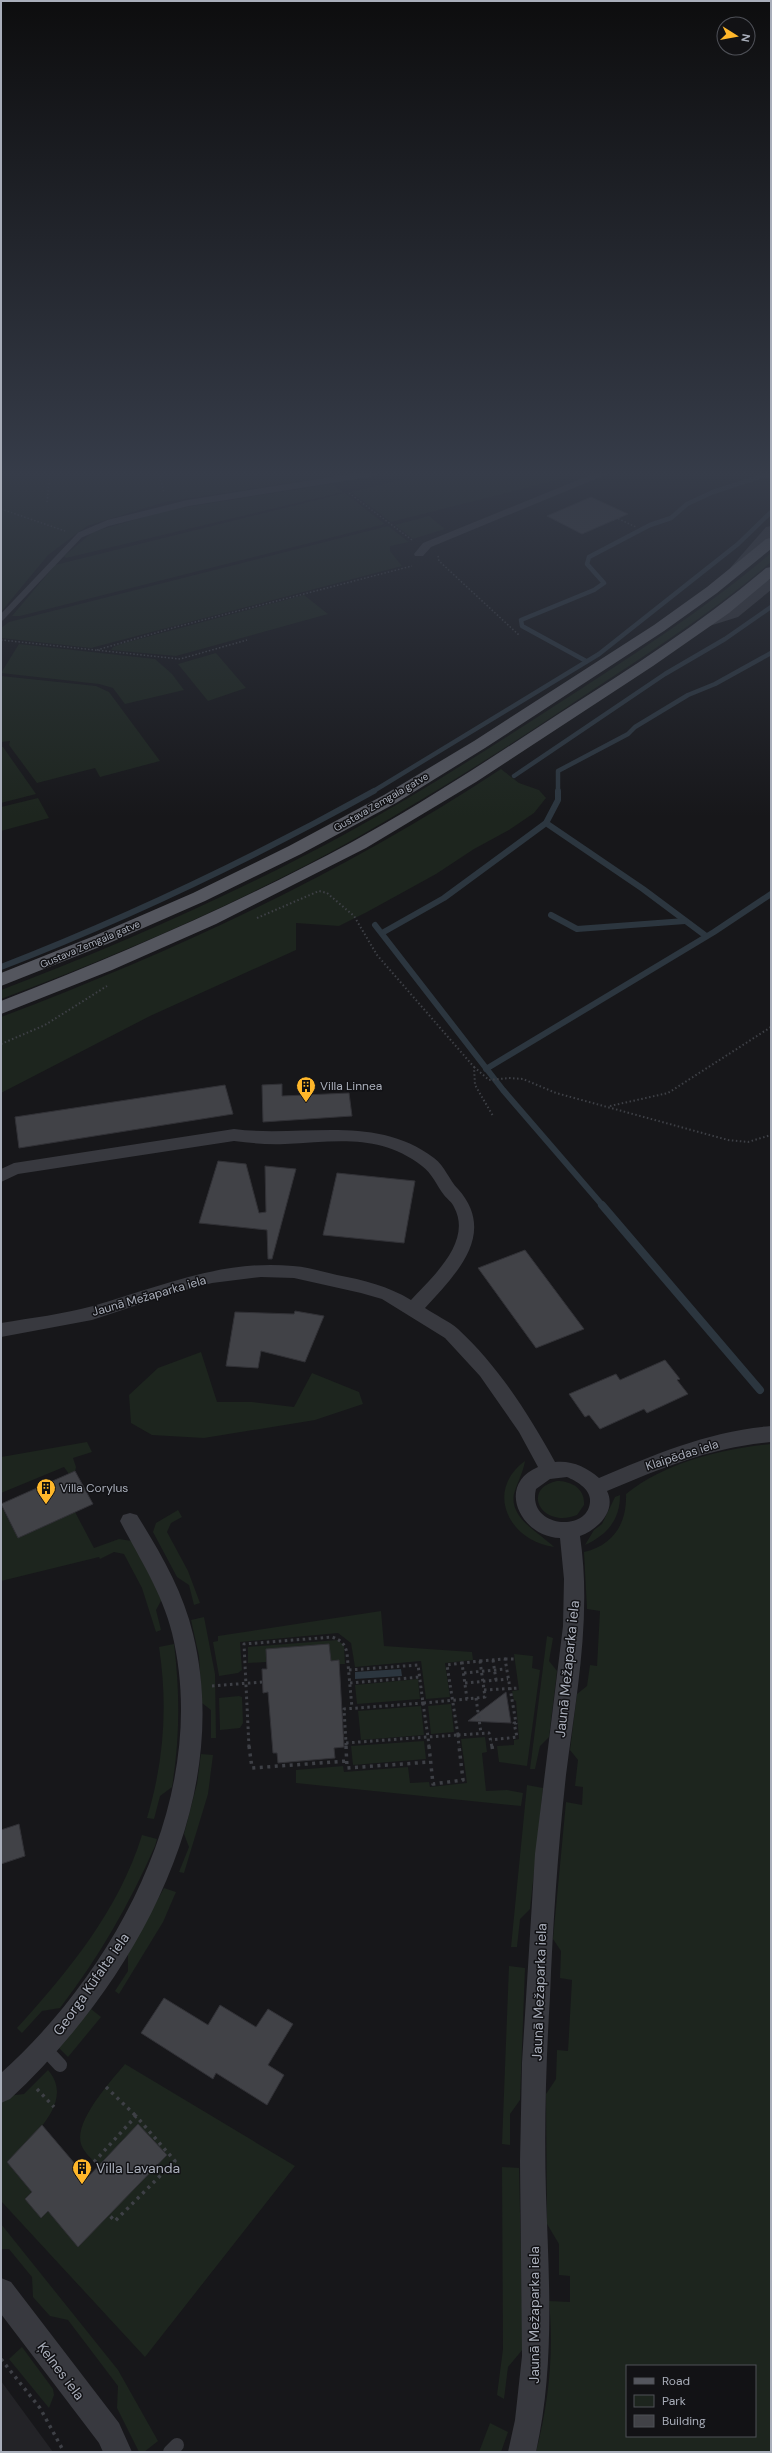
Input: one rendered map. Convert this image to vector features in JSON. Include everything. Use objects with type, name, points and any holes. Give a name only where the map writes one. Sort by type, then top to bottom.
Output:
[{"type":"main road","name":"Gustava Zemgala gatve","points":[[1,980],[73,953],[210,892],[287,855],[390,799],[473,749],[626,648],[714,587]]},
{"type":"main road","points":[[1,1008],[140,951],[274,889],[407,817],[583,705],[702,624],[750,587]]},
{"type":"street","points":[[702,624],[733,614],[766,587]]},
{"type":"street","points":[[1,1176],[14,1170],[49,1163],[234,1135],[257,1140],[351,1134],[383,1139],[403,1146],[429,1163],[463,1207],[466,1234],[458,1259],[414,1308]]},
{"type":"street","name":"Jaunā Mežaparka iela","points":[[1,1330],[92,1313],[172,1287],[212,1277],[261,1271],[294,1272],[361,1286],[388,1294],[414,1308],[451,1333],[486,1371],[526,1427],[549,1470]]},
{"type":"street","name":"Klaipēdas iela","points":[[595,1488],[637,1469],[711,1444],[771,1434]]},
{"type":"street","points":[[567,1469],[584,1476],[595,1488],[600,1502],[596,1517],[583,1527],[569,1532],[548,1528],[533,1519],[525,1505],[525,1490],[534,1477],[549,1470],[567,1469]]},
{"type":"street","name":"Georga Kūfalta iela","points":[[1,2090],[45,2049],[111,1960],[160,1869],[174,1831],[184,1787],[190,1746],[191,1689],[183,1634],[167,1589],[130,1520]]},
{"type":"street","name":"Jaunā Mežaparka iela","points":[[522,2452],[530,2422],[537,2368],[537,2296],[533,2191],[538,1985],[543,1889],[575,1609],[573,1552],[569,1532]]},
{"type":"street","name":"Ķelnes iela","points":[[1,2292],[109,2433],[118,2452]]},
{"type":"lane","points":[[1,618],[29,587]]},
{"type":"lane","points":[[45,2049],[60,2065]]},
{"type":"path","points":[[97,650],[176,627],[328,587]]},
{"type":"path","points":[[468,587],[520,636]]},
{"type":"path","points":[[1,640],[180,659],[247,640]]},
{"type":"path","points":[[253,920],[318,891],[327,893],[354,916],[377,955],[474,1067],[489,1080],[508,1077],[527,1080],[554,1093],[609,1107],[633,1116],[689,1128],[726,1141],[757,1139],[771,1135]]},
{"type":"path","points":[[100,985],[107,982]]},
{"type":"path","points":[[1,1044],[45,1025],[111,984]]},
{"type":"path","points":[[609,1107],[668,1093],[771,1027]]},
{"type":"path","points":[[474,1067],[475,1085],[493,1116]]},
{"type":"path","points":[[347,1760],[252,1768],[247,1728],[244,1644],[332,1637],[340,1639],[345,1644],[352,1708]]},
{"type":"path","points":[[349,1670],[418,1665],[433,1784],[463,1780],[447,1664],[514,1659]]},
{"type":"path","points":[[493,1660],[496,1680]]},
{"type":"path","points":[[491,1740],[517,1737],[505,1660]]},
{"type":"path","points":[[430,1762],[347,1768],[344,1709],[485,1697],[480,1661]]},
{"type":"path","points":[[462,1662],[467,1699]]},
{"type":"path","points":[[464,1673],[506,1669]]},
{"type":"path","points":[[350,1683],[420,1677]]},
{"type":"path","points":[[465,1683],[508,1679]]},
{"type":"path","points":[[191,1689],[262,1682]]},
{"type":"path","points":[[484,1690],[518,1688]]},
{"type":"path","points":[[476,1698],[481,1733]]},
{"type":"path","points":[[346,1743],[489,1733],[493,1752]]},
{"type":"path","points":[[106,2087],[136,2116],[175,2161],[115,2221],[109,2215]]},
{"type":"path","points":[[94,2162],[136,2116]]},
{"type":"path","points":[[1,2359],[40,2408],[64,2452]]},
{"type":"shaded area","points":[[401,1669],[402,1676],[355,1679],[355,1672]]},
{"type":"shaded area","points":[[1,2381],[53,2452],[1,2452]]},
{"type":"green space","points":[[1,587],[21,587],[1,612]]},
{"type":"green space","points":[[36,587],[133,587],[20,616],[12,616]]},
{"type":"green space","points":[[145,587],[321,587],[91,648],[1,638],[1,628],[9,622]]},
{"type":"green space","points":[[728,587],[741,587],[631,665],[499,751],[358,837],[271,883],[182,925],[1,999],[1,990],[133,937],[176,918],[262,877],[374,818],[479,755],[639,651]]},
{"type":"green space","points":[[304,595],[328,614],[176,656],[111,650],[113,647],[124,643]]},
{"type":"green space","points":[[19,644],[155,659],[172,674],[184,690],[125,704],[113,688],[99,684],[1,673]]},
{"type":"green space","points":[[216,653],[246,688],[208,701],[178,664]]},
{"type":"green space","points":[[1,676],[96,686],[109,692],[160,761],[100,777],[95,768],[37,783],[9,745],[10,741],[1,742]]},
{"type":"green space","points":[[1,747],[3,747],[36,794],[1,803]]},
{"type":"green space","points":[[501,769],[519,783],[539,790],[546,798],[534,813],[509,830],[474,849],[436,874],[339,926],[296,923],[296,950],[150,1016],[1,1093],[1,1017],[131,965],[258,907],[382,842],[442,807]]},
{"type":"green space","points":[[38,798],[49,818],[1,831],[1,807]]},
{"type":"green space","points":[[201,1352],[217,1402],[252,1402],[294,1407],[312,1373],[359,1392],[363,1404],[315,1420],[204,1438],[152,1435],[131,1423],[129,1395],[158,1368]]},
{"type":"green space","points":[[87,1442],[92,1452],[73,1458],[76,1467],[75,1472],[69,1474],[64,1467],[1,1493],[1,1457]]},
{"type":"green space","points":[[771,1444],[771,2452],[536,2452],[547,2396],[551,2358],[549,2301],[570,2302],[570,2276],[559,2275],[559,2244],[547,2224],[546,2094],[556,2079],[557,2050],[568,2051],[572,1980],[560,1978],[561,1951],[553,1939],[566,1802],[582,1805],[583,1787],[575,1786],[578,1760],[570,1750],[577,1694],[587,1686],[590,1665],[597,1666],[600,1611],[587,1609],[584,1552],[603,1544],[617,1531],[624,1514],[626,1494],[658,1473],[676,1465],[733,1449]]},
{"type":"green space","points":[[525,1461],[514,1494],[516,1510],[527,1524],[554,1547],[538,1543],[525,1535],[514,1525],[507,1513],[504,1500],[506,1486],[513,1473]]},
{"type":"green space","points":[[557,1481],[568,1482],[580,1490],[584,1499],[584,1505],[577,1515],[565,1518],[554,1517],[546,1513],[540,1506],[538,1499],[540,1492],[546,1485]]},
{"type":"green space","points":[[620,1495],[618,1512],[611,1526],[600,1536],[585,1545],[594,1530],[602,1524],[615,1497]]},
{"type":"green space","points":[[1,1506],[18,1538],[75,1512],[94,1548],[119,1539],[132,1541],[162,1599],[156,1610],[161,1630],[156,1632],[142,1588],[124,1554],[114,1552],[100,1559],[99,1557],[1,1581]]},
{"type":"green space","points":[[178,1510],[182,1517],[171,1523],[167,1532],[188,1571],[200,1603],[194,1605],[189,1585],[177,1577],[153,1532],[156,1523]]},
{"type":"green space","points":[[381,1611],[384,1646],[472,1652],[473,1660],[445,1663],[450,1697],[426,1699],[421,1661],[355,1667],[351,1643],[338,1633],[240,1642],[242,1670],[238,1673],[219,1676],[213,1642],[218,1641],[218,1636]]},
{"type":"green space","points":[[204,1617],[215,1674],[216,1738],[211,1738],[211,1710],[202,1703],[199,1656],[191,1620]]},
{"type":"green space","points":[[547,1636],[553,1638],[549,1661],[557,1671],[549,1737],[540,1746],[535,1769],[530,1769]]},
{"type":"green space","points":[[337,1640],[344,1645],[345,1664],[339,1664],[339,1660],[331,1661],[329,1644],[266,1649],[266,1662],[248,1663],[248,1647]]},
{"type":"green space","points":[[174,1644],[178,1697],[178,1733],[175,1769],[172,1787],[160,1796],[154,1819],[147,1818],[157,1776],[163,1733],[164,1712],[162,1669],[159,1647]]},
{"type":"green space","points":[[514,1654],[533,1656],[532,1668],[540,1670],[527,1766],[499,1762],[497,1746],[514,1745],[514,1740],[519,1739],[516,1701],[514,1700],[512,1691],[519,1690]]},
{"type":"green space","points":[[418,1679],[420,1699],[357,1704],[355,1685]]},
{"type":"green space","points":[[242,1697],[243,1723],[240,1728],[220,1730],[219,1698]]},
{"type":"green space","points":[[451,1704],[454,1732],[431,1734],[428,1706]]},
{"type":"green space","points":[[421,1706],[424,1735],[361,1740],[358,1711]]},
{"type":"green space","points":[[485,1737],[487,1752],[482,1753],[486,1791],[507,1790],[523,1793],[521,1806],[296,1783],[296,1770],[343,1766],[344,1772],[408,1767],[410,1783],[429,1782],[430,1787],[467,1783],[461,1739]]},
{"type":"green space","points":[[424,1741],[426,1759],[353,1765],[351,1746]]},
{"type":"green space","points":[[201,1754],[213,1755],[208,1794],[184,1873],[179,1872],[189,1847],[184,1834],[197,1784]]},
{"type":"green space","points":[[527,1785],[543,1788],[530,1909],[520,1919],[517,1947],[511,1947]]},
{"type":"green space","points":[[142,1835],[157,1839],[155,1846],[124,1910],[100,1950],[60,2008],[42,2011],[22,2033],[17,2028],[73,1962],[106,1914],[132,1863]]},
{"type":"green space","points":[[164,1888],[176,1892],[163,1922],[119,1994],[115,1991],[128,1971],[128,1954]]},
{"type":"green space","points":[[509,1966],[525,1968],[520,2100],[510,2114],[510,2145],[502,2144]]},
{"type":"green space","points":[[91,2009],[101,2017],[68,2057],[58,2047]]},
{"type":"green space","points":[[125,2064],[295,2166],[145,2357],[1,2201],[1,2102],[7,2096],[24,2094],[48,2070],[55,2083],[57,2095],[53,2108],[37,2132],[7,2162],[32,2192],[41,2218],[48,2211],[166,2155],[138,2124],[98,2166],[82,2147],[80,2135],[88,2113],[103,2091]]},
{"type":"green space","points":[[502,2167],[519,2168],[523,2349],[508,2367],[504,2399],[497,2395],[503,2349]]},
{"type":"green space","points":[[1,2224],[118,2370],[158,2441],[144,2452],[139,2452],[117,2408],[118,2386],[68,2320],[50,2316],[33,2297],[32,2277],[9,2249],[1,2249]]},
{"type":"green space","points":[[22,2347],[53,2389],[54,2395],[49,2408],[9,2359]]},
{"type":"green space","points":[[490,2423],[508,2432],[501,2452],[479,2452]]},
{"type":"building","name":"Villa Linnea","points":[[282,1084],[282,1096],[349,1093],[352,1116],[263,1122],[262,1085]]},
{"type":"building","points":[[225,1085],[233,1114],[19,1148],[15,1117]]},
{"type":"building","points":[[218,1161],[246,1164],[259,1213],[266,1212],[265,1166],[296,1169],[272,1259],[268,1259],[267,1230],[199,1223]]},
{"type":"building","points":[[337,1173],[415,1181],[404,1243],[323,1235]]},
{"type":"building","points":[[525,1250],[584,1329],[536,1348],[478,1268]]},
{"type":"building","points":[[295,1311],[324,1316],[305,1362],[261,1351],[258,1368],[226,1366],[235,1312],[294,1314]]},
{"type":"building","points":[[665,1360],[680,1379],[677,1380],[688,1394],[647,1413],[644,1409],[600,1429],[589,1415],[585,1417],[569,1394],[616,1374],[620,1380]]},
{"type":"building","name":"Villa Corylus","points":[[75,1471],[93,1504],[18,1538],[1,1504]]},
{"type":"building","points":[[329,1644],[331,1661],[339,1660],[344,1747],[334,1748],[335,1758],[278,1763],[277,1753],[273,1753],[268,1692],[263,1693],[262,1669],[267,1669],[266,1649]]},
{"type":"building","points":[[506,1692],[511,1723],[468,1721]]},
{"type":"building","points":[[19,1824],[25,1856],[1,1864],[1,1830]]},
{"type":"building","points":[[164,1998],[208,2025],[220,2005],[256,2027],[268,2009],[293,2024],[268,2065],[284,2075],[267,2105],[216,2073],[213,2079],[141,2033]]},
{"type":"building","name":"Villa Lavanda","points":[[138,2124],[167,2155],[78,2247],[48,2211],[41,2218],[25,2199],[32,2192],[7,2162],[42,2125],[87,2178]]},
{"type":"waterway","points":[[586,661],[522,626],[521,620],[598,587]]},
{"type":"waterway","points":[[372,792],[599,654],[683,587]]},
{"type":"waterway","points":[[514,776],[665,674],[725,639],[771,607]]},
{"type":"waterway","points":[[546,823],[558,800],[558,771],[628,734],[635,727],[688,695],[715,684],[771,653]]},
{"type":"waterway","points":[[1,967],[144,907],[283,840],[374,791]]},
{"type":"waterway","points":[[382,933],[444,898],[546,823]]},
{"type":"waterway","points":[[546,823],[643,889],[706,936]]},
{"type":"waterway","points":[[486,1069],[714,932],[771,894]]},
{"type":"waterway","points":[[551,915],[577,929],[685,921]]},
{"type":"waterway","points":[[375,925],[486,1069]]},
{"type":"waterway","points":[[486,1069],[603,1206]]},
{"type":"waterway","points":[[602,1205],[760,1390]]},
{"type":"place","name":"Villa Linnea","points":[[306,1103]]},
{"type":"place","name":"Villa Corylus","points":[[46,1505]]},
{"type":"place","name":"Villa Lavanda","points":[[82,2185]]}]
